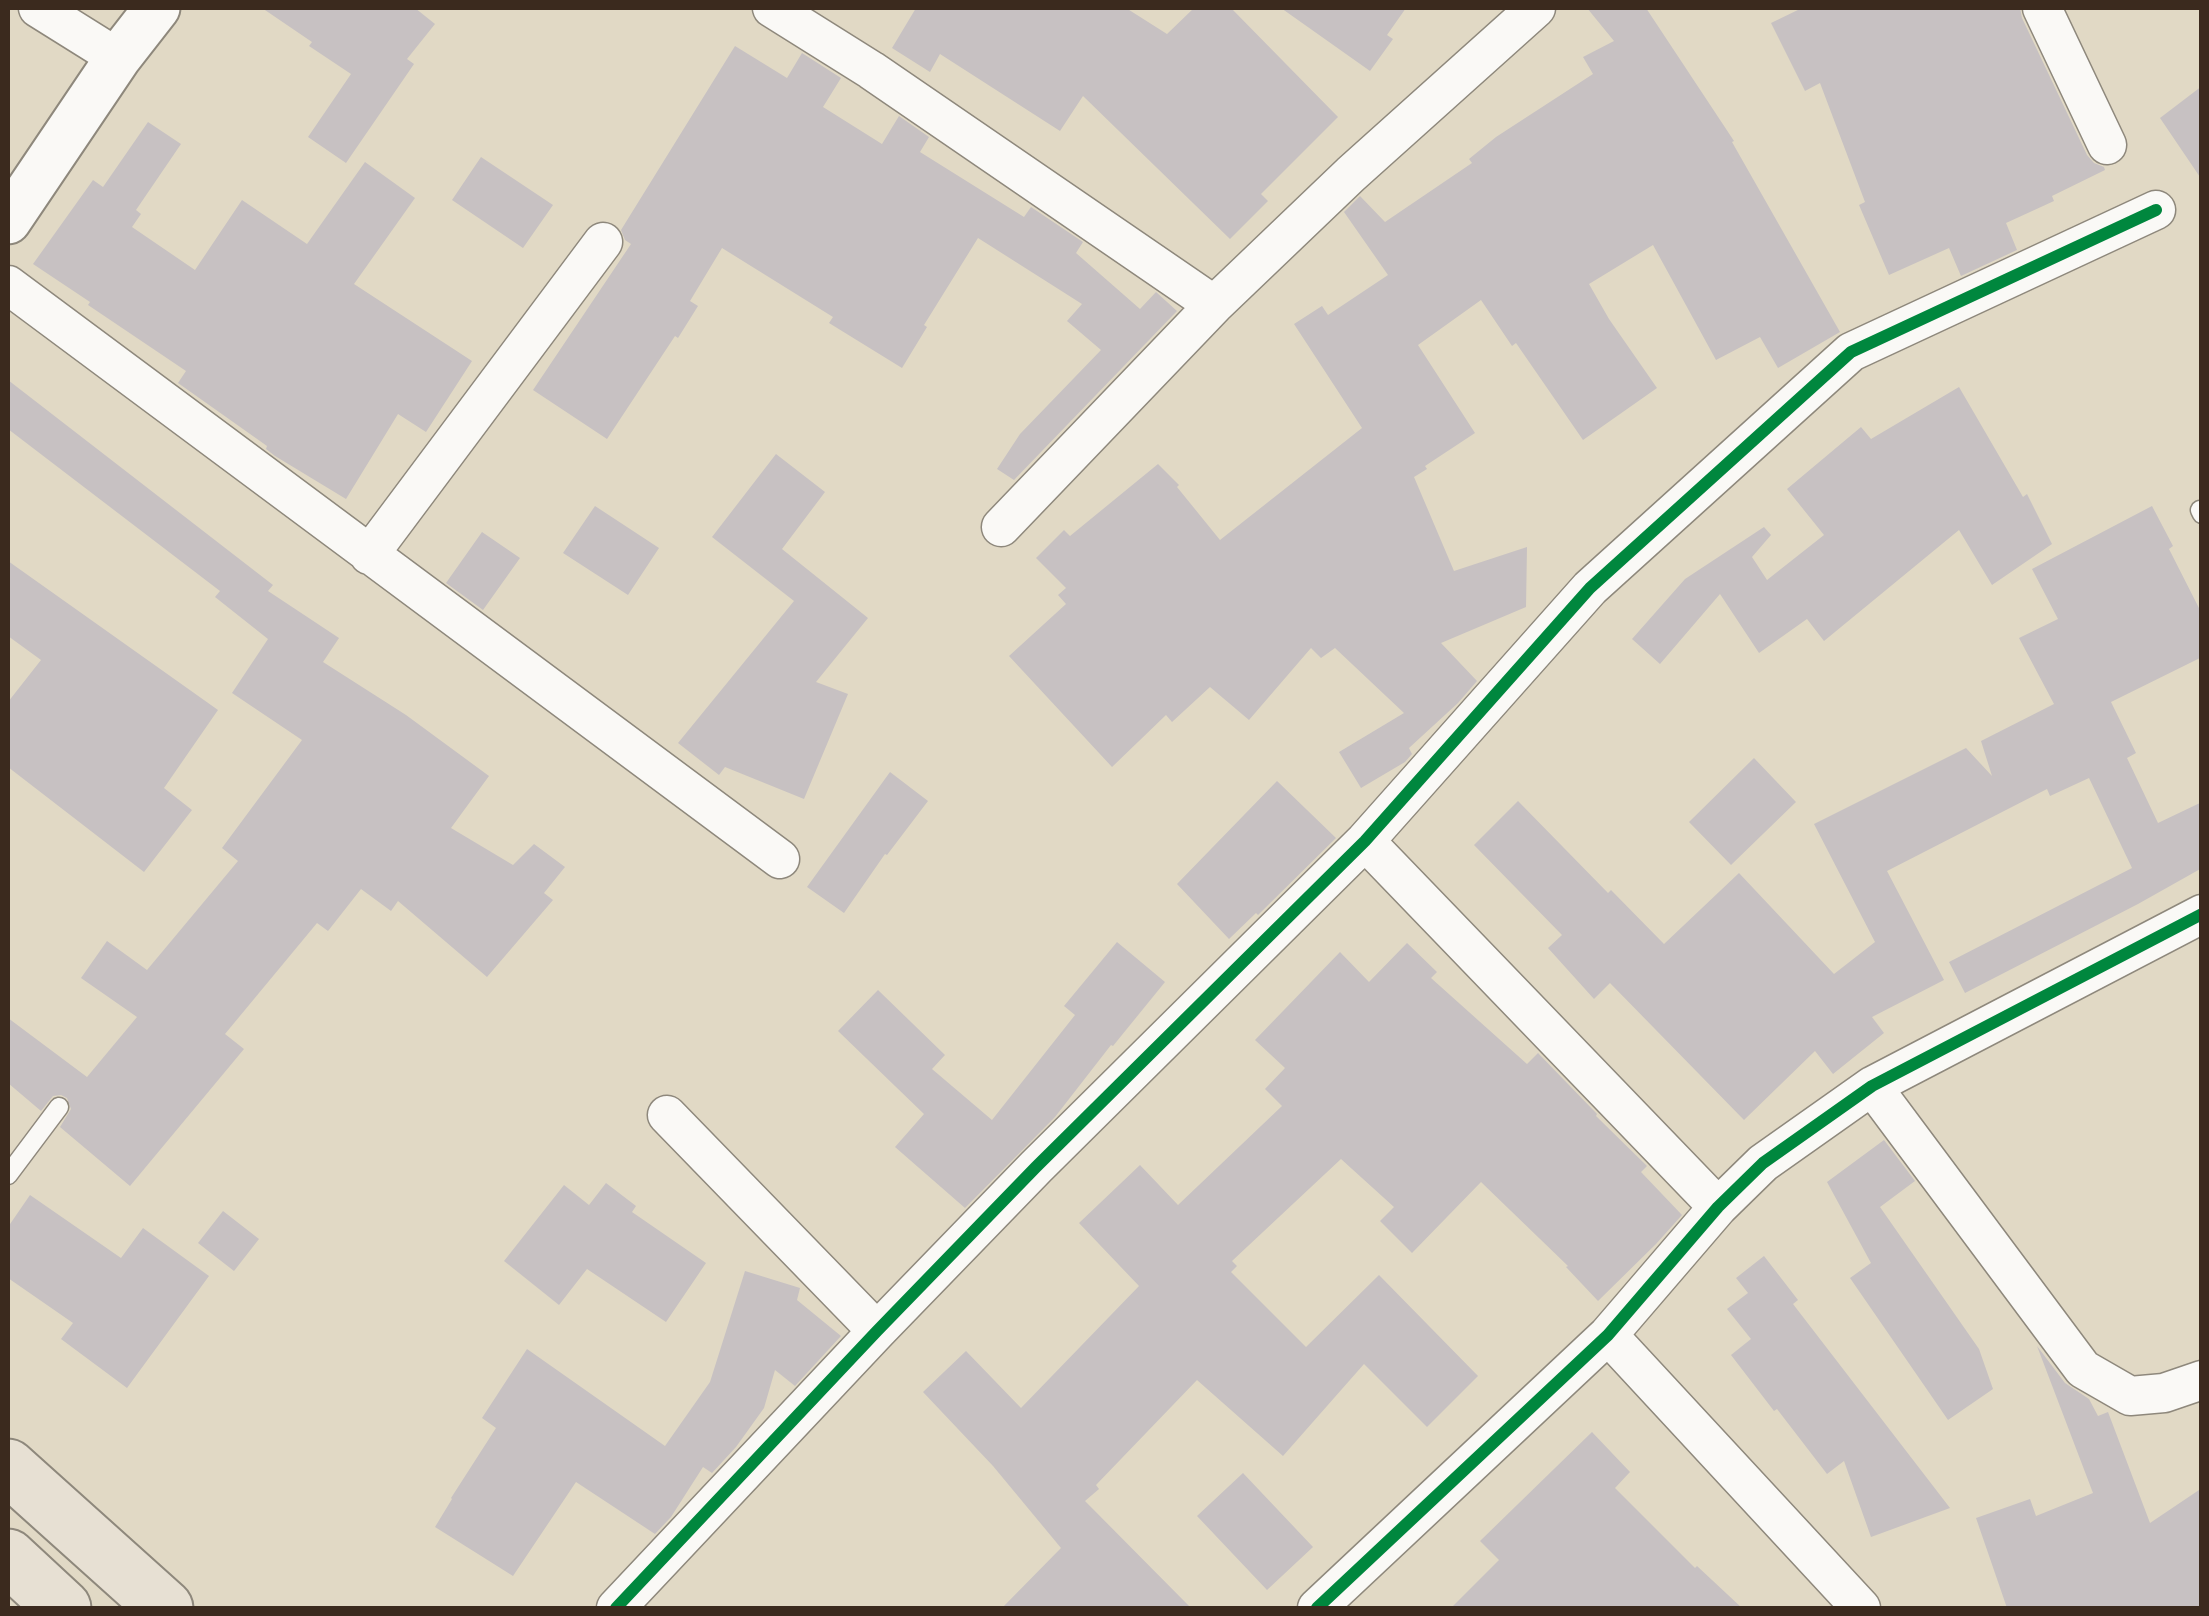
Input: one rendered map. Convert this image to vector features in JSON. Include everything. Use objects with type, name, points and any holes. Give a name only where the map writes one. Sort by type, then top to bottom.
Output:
[{"type":"main road","points":[[8,1468],[165,1608]]},
{"type":"main road","points":[[8,1557],[63,1608]]},
{"type":"street","points":[[38,8],[118,58]]},
{"type":"street","points":[[8,221],[118,58],[157,8]]},
{"type":"street","points":[[772,8],[872,70],[1214,305]]},
{"type":"street","points":[[1001,527],[1214,305],[1536,8]]},
{"type":"street","points":[[2042,8],[2106,145]]},
{"type":"street","points":[[616,1608],[1036,1167],[1365,840],[1590,588],[1850,352],[2156,210]]},
{"type":"street","points":[[369,555],[603,242]]},
{"type":"street","points":[[8,285],[780,859]]},
{"type":"street","points":[[1365,840],[1718,1207]]},
{"type":"street","points":[[1318,1608],[1608,1335],[1718,1207],[1763,1163],[1872,1086],[2202,914]]},
{"type":"street","points":[[1872,1086],[2084,1369],[2130,1396],[2164,1393],[2202,1380]]},
{"type":"street","points":[[667,1115],[877,1331]]},
{"type":"street","points":[[1608,1335],[1861,1608]]},
{"type":"lane","points":[[8,1175],[60,1107]]},
{"type":"building","points":[[262,8],[415,8],[435,24],[407,59],[414,64],[346,163],[308,137],[351,74]]},
{"type":"building","points":[[916,8],[1126,8],[1167,34],[1194,8],[1231,8],[1338,117],[1261,194],[1268,201],[1230,239],[1083,96],[1060,131],[940,54],[930,72],[892,48]]},
{"type":"building","points":[[1281,8],[1406,8],[1387,35],[1393,39],[1370,71]]},
{"type":"building","points":[[1587,8],[1646,8],[1734,141],[1840,332],[1778,368],[1760,337],[1716,360],[1653,245],[1589,284],[1657,388],[1583,440],[1481,300],[1418,345],[1475,433],[1414,477],[1454,571],[1527,547],[1526,607],[1441,643],[1477,681],[1409,748],[1412,754],[1405,762],[1361,788],[1339,752],[1404,713],[1335,648],[1321,658],[1311,648],[1249,720],[1210,687],[1172,722],[1166,715],[1112,767],[1009,656],[1066,604],[1058,595],[1066,588],[1036,558],[1064,530],[1070,536],[1158,464],[1220,540],[1362,428],[1294,324],[1322,306],[1328,315],[1388,275],[1344,212],[1360,196],[1385,222],[1472,163],[1469,159],[1496,137],[1593,74],[1583,57],[1614,41]]},
{"type":"building","points":[[1802,8],[2020,8],[2087,155],[2105,170],[2052,196],[2054,201],[2006,223],[2017,250],[1961,276],[1949,248],[1889,275],[1859,205],[1865,202],[1820,83],[1805,91],[1771,23]]},
{"type":"building","points":[[735,46],[787,78],[802,53],[841,78],[823,107],[882,144],[899,116],[929,137],[920,152],[1024,217],[1031,207],[1083,242],[1076,253],[1140,309],[1156,292],[1177,311],[1014,480],[997,469],[1020,434],[1101,350],[1067,321],[1082,304],[978,238],[902,368],[829,323],[833,317],[722,248],[690,301],[698,306],[607,439],[533,390],[631,244],[621,230]]},
{"type":"building","points":[[2202,86],[2202,180],[2160,118]]},
{"type":"building","points":[[148,122],[181,144],[136,210],[141,214],[132,227],[195,270],[242,200],[307,244],[365,162],[415,198],[354,284],[472,361],[426,432],[398,414],[346,499],[275,456],[267,446],[178,383],[186,371],[33,264],[93,180],[103,187]]},
{"type":"building","points":[[481,157],[553,205],[523,248],[452,200]]},
{"type":"building","points":[[8,380],[273,585],[268,591],[339,638],[323,662],[406,715],[489,776],[451,828],[513,865],[534,844],[565,867],[544,893],[553,900],[487,977],[398,901],[391,911],[361,889],[328,931],[317,923],[225,1034],[244,1049],[130,1186],[60,1127],[71,1109],[67,1098],[53,1096],[41,1111],[8,1083],[8,1018],[87,1077],[137,1017],[81,978],[107,941],[147,970],[238,861],[222,848],[302,740],[232,693],[268,639],[215,597],[220,591],[8,429]]},
{"type":"building","points":[[1959,387],[2023,497],[2027,494],[2052,544],[1992,585],[1959,530],[1824,641],[1807,619],[1759,653],[1720,594],[1660,664],[1632,639],[1685,579],[1764,527],[1771,535],[1752,557],[1767,580],[1824,535],[1787,489],[1861,427],[1871,439]]},
{"type":"building","points":[[776,454],[825,492],[782,549],[868,618],[816,682],[848,694],[804,799],[725,767],[719,775],[678,743],[794,601],[712,537]]},
{"type":"building","points":[[595,506],[659,548],[628,595],[563,553]]},
{"type":"building","points":[[2152,506],[2202,614],[2202,657],[2111,702],[2136,753],[2127,758],[2158,823],[2202,802],[2202,868],[1965,993],[1949,962],[2132,868],[2089,778],[2050,796],[2047,789],[1887,871],[1944,980],[1872,1017],[1884,1033],[1833,1074],[1815,1051],[1744,1120],[1610,983],[1594,999],[1548,948],[1562,935],[1474,845],[1518,801],[1664,944],[1739,873],[1834,974],[1875,942],[1814,824],[1966,748],[1992,776],[1981,741],[2054,704],[2019,638],[2058,619],[2032,569]]},
{"type":"building","points":[[482,532],[520,558],[483,610],[446,583]]},
{"type":"building","points":[[8,561],[218,710],[164,788],[192,810],[144,872],[8,767],[8,702],[41,660],[8,636]]},
{"type":"building","points":[[1754,758],[1796,802],[1731,865],[1689,822]]},
{"type":"building","points":[[890,772],[928,801],[844,913],[807,887]]},
{"type":"building","points":[[1277,781],[1336,838],[1229,939],[1177,884]]},
{"type":"building","points":[[1117,942],[1165,982],[1055,1117],[965,1208],[895,1147],[924,1114],[838,1031],[878,990],[945,1055],[932,1069],[992,1120],[1075,1015],[1064,1006]]},
{"type":"building","points":[[1407,943],[1437,972],[1431,978],[1527,1064],[1538,1053],[1647,1166],[1641,1172],[1682,1215],[1598,1301],[1568,1266],[1481,1182],[1412,1253],[1380,1221],[1394,1207],[1341,1159],[1232,1261],[1237,1266],[1231,1272],[1306,1347],[1379,1275],[1478,1376],[1427,1427],[1364,1364],[1283,1456],[1197,1380],[1085,1501],[1191,1608],[1002,1608],[1061,1548],[993,1466],[923,1392],[966,1351],[1021,1408],[1139,1286],[1079,1223],[1140,1165],[1178,1205],[1282,1106],[1265,1089],[1285,1068],[1255,1040],[1340,952],[1369,982]]},
{"type":"building","points":[[1884,1140],[1915,1181],[1880,1207],[1979,1349],[1993,1389],[1948,1420],[1850,1278],[1871,1263],[1827,1182]]},
{"type":"building","points":[[606,1183],[636,1206],[632,1212],[706,1263],[666,1322],[587,1269],[559,1305],[504,1261],[564,1185],[589,1205]]},
{"type":"building","points":[[30,1195],[121,1258],[143,1228],[209,1276],[127,1388],[61,1339],[73,1323],[8,1278],[8,1227]]},
{"type":"building","points":[[223,1211],[259,1239],[234,1271],[198,1243]]},
{"type":"building","points":[[1764,1256],[1798,1300],[1793,1304],[1950,1508],[1871,1537],[1844,1461],[1827,1474],[1731,1355],[1751,1339],[1727,1309],[1748,1293],[1736,1278]]},
{"type":"building","points":[[745,1271],[800,1288],[797,1300],[841,1336],[795,1386],[775,1370],[764,1408],[736,1447],[712,1473],[703,1467],[671,1517],[655,1534],[576,1482],[513,1576],[435,1527],[496,1428],[482,1418],[527,1349],[665,1446],[710,1382]]},
{"type":"building","points":[[2037,1346],[2065,1383],[2089,1399],[2098,1416],[2108,1412],[2150,1523],[2202,1488],[2202,1608],[2007,1608],[1976,1518],[2030,1499],[2036,1516],[2093,1493]]},
{"type":"building","points":[[1592,1432],[1630,1472],[1615,1488],[1695,1568],[1742,1608],[1451,1608],[1499,1560],[1480,1541]]},
{"type":"building","points":[[1243,1473],[1313,1547],[1267,1590],[1197,1516]]},
{"type":"cycle path","points":[[616,1608],[1036,1167],[1365,841],[1590,588],[1851,352],[2156,210]]},
{"type":"cycle path","points":[[1317,1608],[1608,1335],[1718,1207],[1763,1163],[1872,1086],[2202,914]]}]
